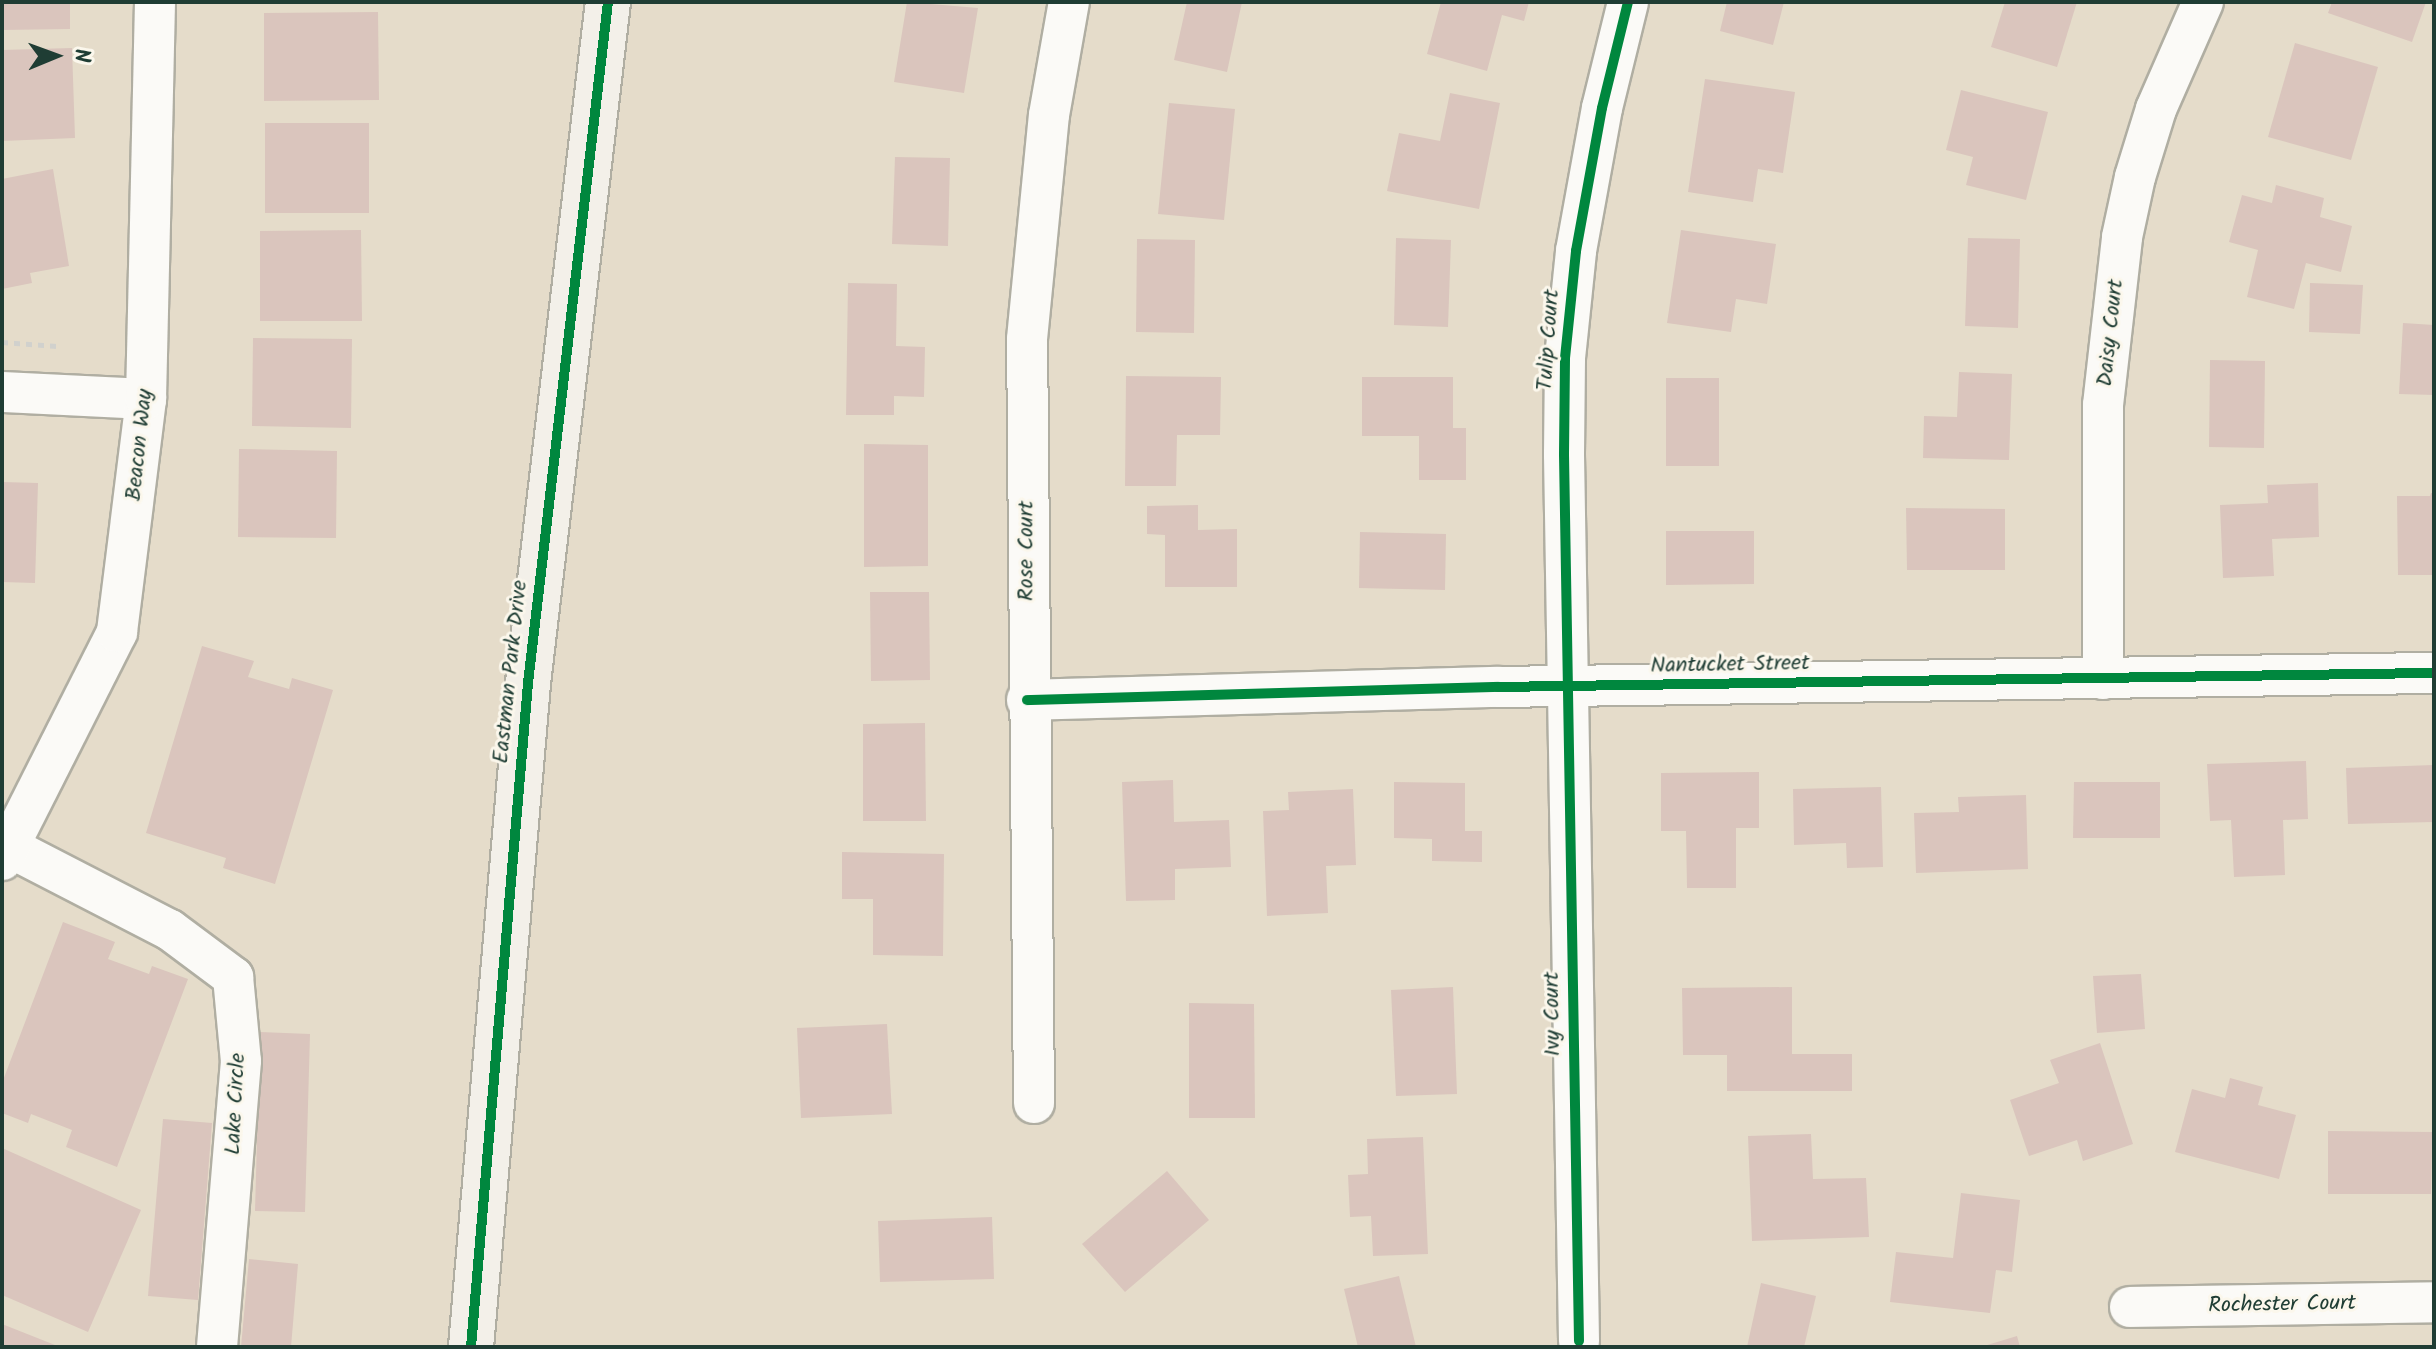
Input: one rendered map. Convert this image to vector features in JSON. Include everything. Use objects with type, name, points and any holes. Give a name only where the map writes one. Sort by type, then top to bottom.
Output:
[{"type":"street","name":"Beacon Way","points":[[5,853],[117,632],[146,399],[155,2]]},
{"type":"street","name":"Eastman Park Drive","points":[[471,1347],[528,683],[608,2]]},
{"type":"street","name":"Rose Court","points":[[1034,1103],[1027,700],[1027,339],[1049,115],[1069,2]]},
{"type":"street","name":"Tulip Court","points":[[1568,687],[1565,358],[1576,251],[1602,108],[1628,2]]},
{"type":"street","name":"Daisy Court","points":[[2103,679],[2103,405],[2122,237],[2135,177],[2156,109],[2203,2]]},
{"type":"street","points":[[2,392],[146,399]]},
{"type":"street","name":"Nantucket Street","points":[[1027,700],[1568,687],[2434,673]]},
{"type":"street","name":"Ivy Court","points":[[1568,687],[1579,1341]]},
{"type":"street","name":"Lake Circle","points":[[5,853],[170,930],[233,977],[241,1061],[217,1347]]},
{"type":"street","name":"Rochester Court","points":[[2130,1307],[2434,1302]]},
{"type":"building","points":[[2,2],[70,2],[70,29],[2,30]]},
{"type":"building","points":[[907,2],[978,8],[964,93],[894,82]]},
{"type":"building","points":[[1187,2],[1242,2],[1227,72],[1174,60]]},
{"type":"building","points":[[1441,2],[1529,2],[1524,21],[1502,15],[1487,71],[1427,54]]},
{"type":"building","points":[[1727,2],[1784,2],[1773,45],[1720,31]]},
{"type":"building","points":[[2005,2],[2077,2],[2057,67],[1991,47]]},
{"type":"building","points":[[2332,2],[2426,2],[2412,42],[2328,13]]},
{"type":"building","points":[[378,12],[379,100],[264,101],[264,13]]},
{"type":"building","points":[[2295,43],[2378,67],[2351,160],[2268,137]]},
{"type":"building","points":[[72,48],[75,138],[2,141],[2,50]]},
{"type":"building","points":[[1705,79],[1795,92],[1783,173],[1758,169],[1753,202],[1688,192]]},
{"type":"building","points":[[1961,90],[2048,112],[2026,200],[1966,185],[1973,157],[1946,150]]},
{"type":"building","points":[[1450,93],[1500,103],[1479,209],[1387,191],[1399,133],[1440,141]]},
{"type":"building","points":[[1169,103],[1235,109],[1224,220],[1158,214]]},
{"type":"building","points":[[265,123],[369,123],[369,213],[265,213]]},
{"type":"building","points":[[895,157],[950,158],[948,246],[892,244]]},
{"type":"building","points":[[53,169],[69,266],[30,273],[32,283],[2,289],[2,179]]},
{"type":"building","points":[[2276,185],[2324,198],[2320,217],[2352,226],[2341,272],[2306,263],[2294,309],[2247,297],[2258,250],[2229,242],[2242,195],[2272,203]]},
{"type":"building","points":[[361,230],[362,321],[260,321],[260,231]]},
{"type":"building","points":[[1681,230],[1776,244],[1767,304],[1736,299],[1731,332],[1667,323]]},
{"type":"building","points":[[1396,238],[1451,240],[1448,327],[1394,325]]},
{"type":"building","points":[[1968,238],[2020,239],[2018,328],[1965,326]]},
{"type":"building","points":[[1137,239],[1195,240],[1194,333],[1136,332]]},
{"type":"building","points":[[848,283],[897,284],[896,346],[925,347],[924,397],[894,396],[894,415],[846,415]]},
{"type":"building","points":[[2310,283],[2363,285],[2360,334],[2309,332]]},
{"type":"building","points":[[2403,323],[2434,325],[2434,395],[2399,394]]},
{"type":"building","points":[[253,338],[352,339],[351,428],[252,426]]},
{"type":"building","points":[[2210,360],[2265,361],[2264,448],[2209,447]]},
{"type":"building","points":[[1959,372],[2012,374],[2009,460],[1923,458],[1924,416],[1957,417]]},
{"type":"building","points":[[1126,376],[1221,377],[1220,435],[1177,435],[1176,486],[1125,486]]},
{"type":"building","points":[[1362,377],[1453,377],[1453,428],[1466,428],[1466,480],[1419,480],[1419,436],[1362,436]]},
{"type":"building","points":[[1666,378],[1719,378],[1719,466],[1666,466]]},
{"type":"building","points":[[864,444],[928,445],[928,566],[864,567]]},
{"type":"building","points":[[239,449],[337,451],[336,538],[238,537]]},
{"type":"building","points":[[2,482],[38,483],[35,583],[2,582]]},
{"type":"building","points":[[2318,483],[2319,537],[2272,539],[2274,576],[2223,578],[2220,505],[2268,503],[2267,485]]},
{"type":"building","points":[[2434,493],[2434,575],[2398,575],[2397,496],[2430,496]]},
{"type":"building","points":[[1198,505],[1198,530],[1237,529],[1237,587],[1165,587],[1165,535],[1147,534],[1147,506]]},
{"type":"building","points":[[1906,508],[2005,509],[2005,570],[1907,570]]},
{"type":"building","points":[[1666,531],[1754,531],[1754,584],[1666,585]]},
{"type":"building","points":[[1360,532],[1446,534],[1445,590],[1359,588]]},
{"type":"building","points":[[870,592],[929,592],[930,680],[871,681]]},
{"type":"building","points":[[202,646],[254,661],[248,677],[289,689],[292,678],[333,690],[275,884],[223,868],[226,858],[146,833]]},
{"type":"building","points":[[925,723],[926,821],[863,821],[863,724]]},
{"type":"building","points":[[2306,761],[2308,819],[2283,820],[2285,875],[2234,877],[2231,820],[2210,821],[2207,764]]},
{"type":"building","points":[[2434,765],[2434,822],[2348,824],[2346,768]]},
{"type":"building","points":[[1759,772],[1759,828],[1736,828],[1736,888],[1687,888],[1686,831],[1661,831],[1661,773]]},
{"type":"building","points":[[1173,780],[1174,822],[1229,820],[1231,867],[1175,869],[1175,900],[1126,901],[1122,782]]},
{"type":"building","points":[[1394,782],[1465,783],[1465,831],[1482,831],[1482,862],[1432,861],[1432,839],[1394,838]]},
{"type":"building","points":[[2074,782],[2160,782],[2160,838],[2073,838]]},
{"type":"building","points":[[1881,787],[1883,867],[1847,868],[1846,843],[1794,845],[1793,789]]},
{"type":"building","points":[[1353,789],[1356,865],[1326,866],[1328,913],[1267,916],[1263,811],[1289,810],[1288,792]]},
{"type":"building","points":[[2026,795],[2028,869],[1916,873],[1914,813],[1959,812],[1958,797]]},
{"type":"building","points":[[842,852],[944,854],[943,956],[873,955],[873,899],[842,899]]},
{"type":"building","points":[[63,922],[115,942],[108,959],[149,974],[152,966],[188,979],[117,1167],[66,1147],[72,1130],[31,1114],[28,1123],[2,1113],[2,1083]]},
{"type":"building","points":[[2141,974],[2145,1029],[2097,1033],[2093,976]]},
{"type":"building","points":[[1453,987],[1457,1094],[1396,1096],[1391,990]]},
{"type":"building","points":[[1792,987],[1792,1054],[1852,1054],[1852,1091],[1727,1091],[1727,1055],[1683,1055],[1682,988]]},
{"type":"building","points":[[1189,1003],[1254,1004],[1255,1118],[1189,1118]]},
{"type":"building","points":[[887,1024],[892,1114],[801,1118],[797,1028]]},
{"type":"building","points":[[260,1032],[310,1034],[305,1212],[255,1211]]},
{"type":"building","points":[[2100,1043],[2133,1144],[2083,1161],[2077,1140],[2029,1156],[2010,1100],[2059,1083],[2050,1060]]},
{"type":"building","points":[[2230,1078],[2263,1087],[2258,1105],[2296,1115],[2279,1179],[2175,1152],[2192,1089],[2225,1098]]},
{"type":"building","points":[[163,1119],[212,1123],[198,1300],[148,1296]]},
{"type":"building","points":[[2328,1131],[2432,1132],[2431,1194],[2328,1194]]},
{"type":"building","points":[[1811,1134],[1813,1179],[1866,1178],[1869,1237],[1752,1241],[1748,1136]]},
{"type":"building","points":[[1423,1137],[1428,1254],[1373,1256],[1371,1216],[1350,1217],[1348,1175],[1368,1174],[1367,1139]]},
{"type":"building","points":[[2,1148],[141,1210],[88,1332],[2,1295]]},
{"type":"building","points":[[1167,1171],[1209,1220],[1125,1292],[1082,1244]]},
{"type":"building","points":[[1961,1193],[2020,1200],[2012,1272],[1996,1270],[1990,1313],[1890,1302],[1896,1252],[1953,1258]]},
{"type":"building","points":[[992,1217],[994,1279],[880,1282],[878,1221]]},
{"type":"building","points":[[249,1259],[298,1264],[291,1347],[241,1347]]},
{"type":"building","points":[[1399,1276],[1416,1347],[1358,1347],[1344,1289]]},
{"type":"building","points":[[1761,1283],[1816,1296],[1804,1347],[1747,1347]]},
{"type":"building","points":[[2,1324],[60,1347],[2,1347]]},
{"type":"building","points":[[2017,1336],[2020,1347],[1984,1347],[1984,1346]]},
{"type":"cycle path","points":[[471,1347],[528,683],[608,2]]},
{"type":"cycle path","points":[[1579,1341],[1565,358],[1576,251],[1602,108],[1628,2]]},
{"type":"cycle path","points":[[1027,700],[1497,687],[2434,673]]}]
